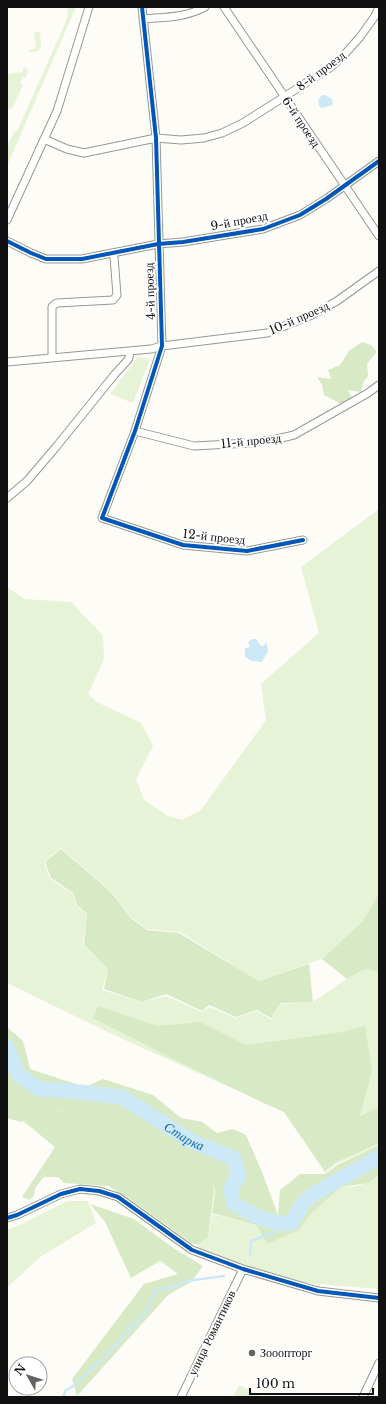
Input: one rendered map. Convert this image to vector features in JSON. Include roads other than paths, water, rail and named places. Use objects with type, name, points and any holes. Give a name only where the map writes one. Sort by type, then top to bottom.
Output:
[{"type":"street","points":[[7,220],[57,111],[89,7]]},
{"type":"street","name":"4-й проезд","points":[[102,518],[135,431],[162,346],[156,138],[142,7]]},
{"type":"street","points":[[143,19],[184,16],[205,7]]},
{"type":"street","name":"6-й проезд","points":[[224,7],[379,236]]},
{"type":"street","name":"8-й проезд","points":[[44,139],[67,149],[84,153],[156,138],[181,140],[204,138],[222,133],[243,123],[285,98],[331,67],[360,37],[375,16],[379,7]]},
{"type":"street","name":"9-й проезд","points":[[7,241],[46,259],[82,259],[158,244],[183,242],[264,229],[300,215],[379,162]]},
{"type":"street","points":[[52,358],[52,307],[57,303],[113,300],[116,298],[114,257]]},
{"type":"street","name":"10-й проезд","points":[[7,362],[151,349],[162,346],[267,333],[312,315],[336,301],[379,271]]},
{"type":"street","points":[[7,498],[28,481],[126,362],[129,358],[130,351]]},
{"type":"street","name":"11-й проезд","points":[[135,431],[194,446],[249,443],[277,439],[294,435],[368,393],[379,385]]},
{"type":"street","name":"12-й проезд","points":[[102,518],[193,547],[247,551],[303,540]]},
{"type":"street","points":[[7,1218],[61,1194],[80,1189],[99,1191],[118,1197],[192,1250],[243,1269],[318,1291],[379,1298]]},
{"type":"street","name":"улица Романтиков","points":[[181,1397],[243,1269]]},
{"type":"street","points":[[363,1397],[379,1363]]},
{"type":"water","points":[[322,95],[332,99],[332,105],[322,108],[319,106],[318,100]]},
{"type":"water","points":[[252,639],[256,639],[260,645],[263,646],[267,642],[268,651],[262,662],[252,661],[245,657],[245,648],[250,647],[248,642]]},
{"type":"waterway","name":"Старка","points":[[7,1047],[18,1074],[39,1089],[122,1097],[191,1141],[234,1158],[239,1176],[231,1187],[233,1203],[254,1215],[269,1221],[292,1223],[302,1204],[312,1195],[379,1157]]},
{"type":"waterway","points":[[250,1256],[251,1241],[274,1232],[282,1224]]},
{"type":"waterway","points":[[62,1397],[64,1396],[65,1391],[73,1386],[106,1356],[147,1310],[156,1290],[176,1286],[186,1281],[224,1276]]},
{"type":"place","name":"Зооопторг","points":[[252,1353]]}]
